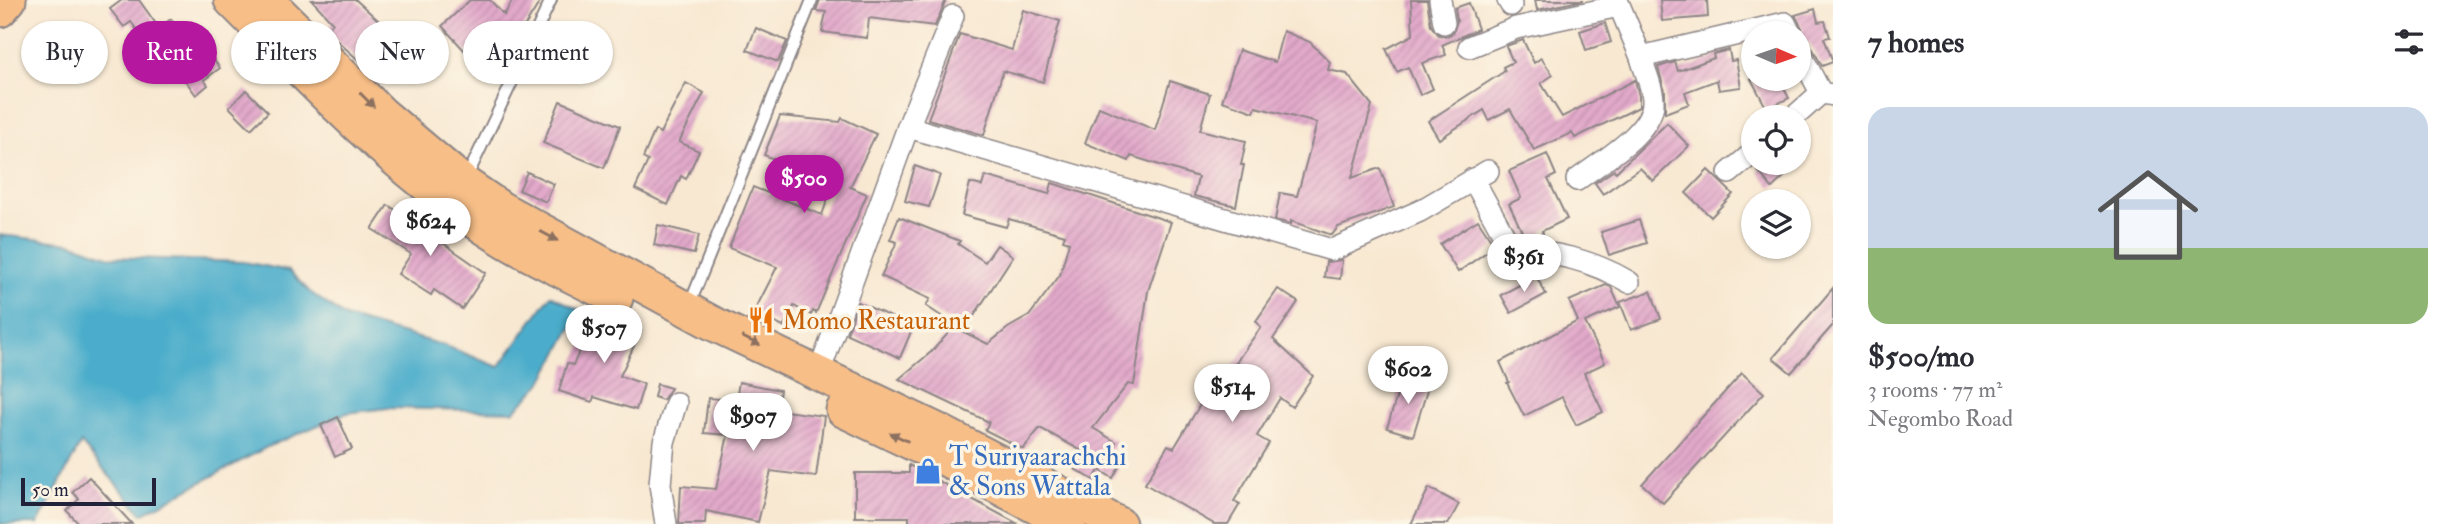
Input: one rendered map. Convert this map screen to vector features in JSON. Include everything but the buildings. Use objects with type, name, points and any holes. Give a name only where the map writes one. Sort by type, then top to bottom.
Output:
[{"type":"highway","points":[[0,10],[9,0]]},
{"type":"highway","points":[[231,0],[348,117],[408,170],[486,228],[703,343],[941,457],[1069,524]]},
{"type":"highway","points":[[268,0],[381,113],[464,183],[502,209],[688,309],[951,437],[1119,524]]},
{"type":"street","points":[[1440,0],[1444,23]]},
{"type":"street","points":[[1469,47],[1516,28],[1618,3],[1641,57],[1653,99],[1651,115],[1639,132],[1577,180]]},
{"type":"street","points":[[819,373],[908,127],[953,16]]},
{"type":"street","points":[[1641,57],[1741,33]]},
{"type":"street","points":[[1811,69],[1827,94],[1811,105]]},
{"type":"street","points":[[908,127],[1332,250],[1420,211],[1480,175],[1512,250],[1548,252],[1606,268],[1629,282]]},
{"type":"street","points":[[1729,173],[1741,163]]},
{"type":"street","points":[[666,524],[660,484],[664,442],[676,403]]},
{"type":"lane","points":[[464,183],[551,0]]},
{"type":"lane","points":[[688,309],[812,0]]},
{"type":"water","points":[[0,235],[71,243],[111,257],[244,262],[289,271],[310,292],[345,317],[446,346],[499,367],[551,295],[581,311],[541,384],[514,411],[388,408],[347,413],[267,447],[142,514],[81,443],[38,524],[0,524]]},
{"type":"place","name":"Momo Restaurant","points":[[761,320]]},
{"type":"place","name":"T Suriyaarachchi & Sons Wattala","points":[[928,471]]}]
